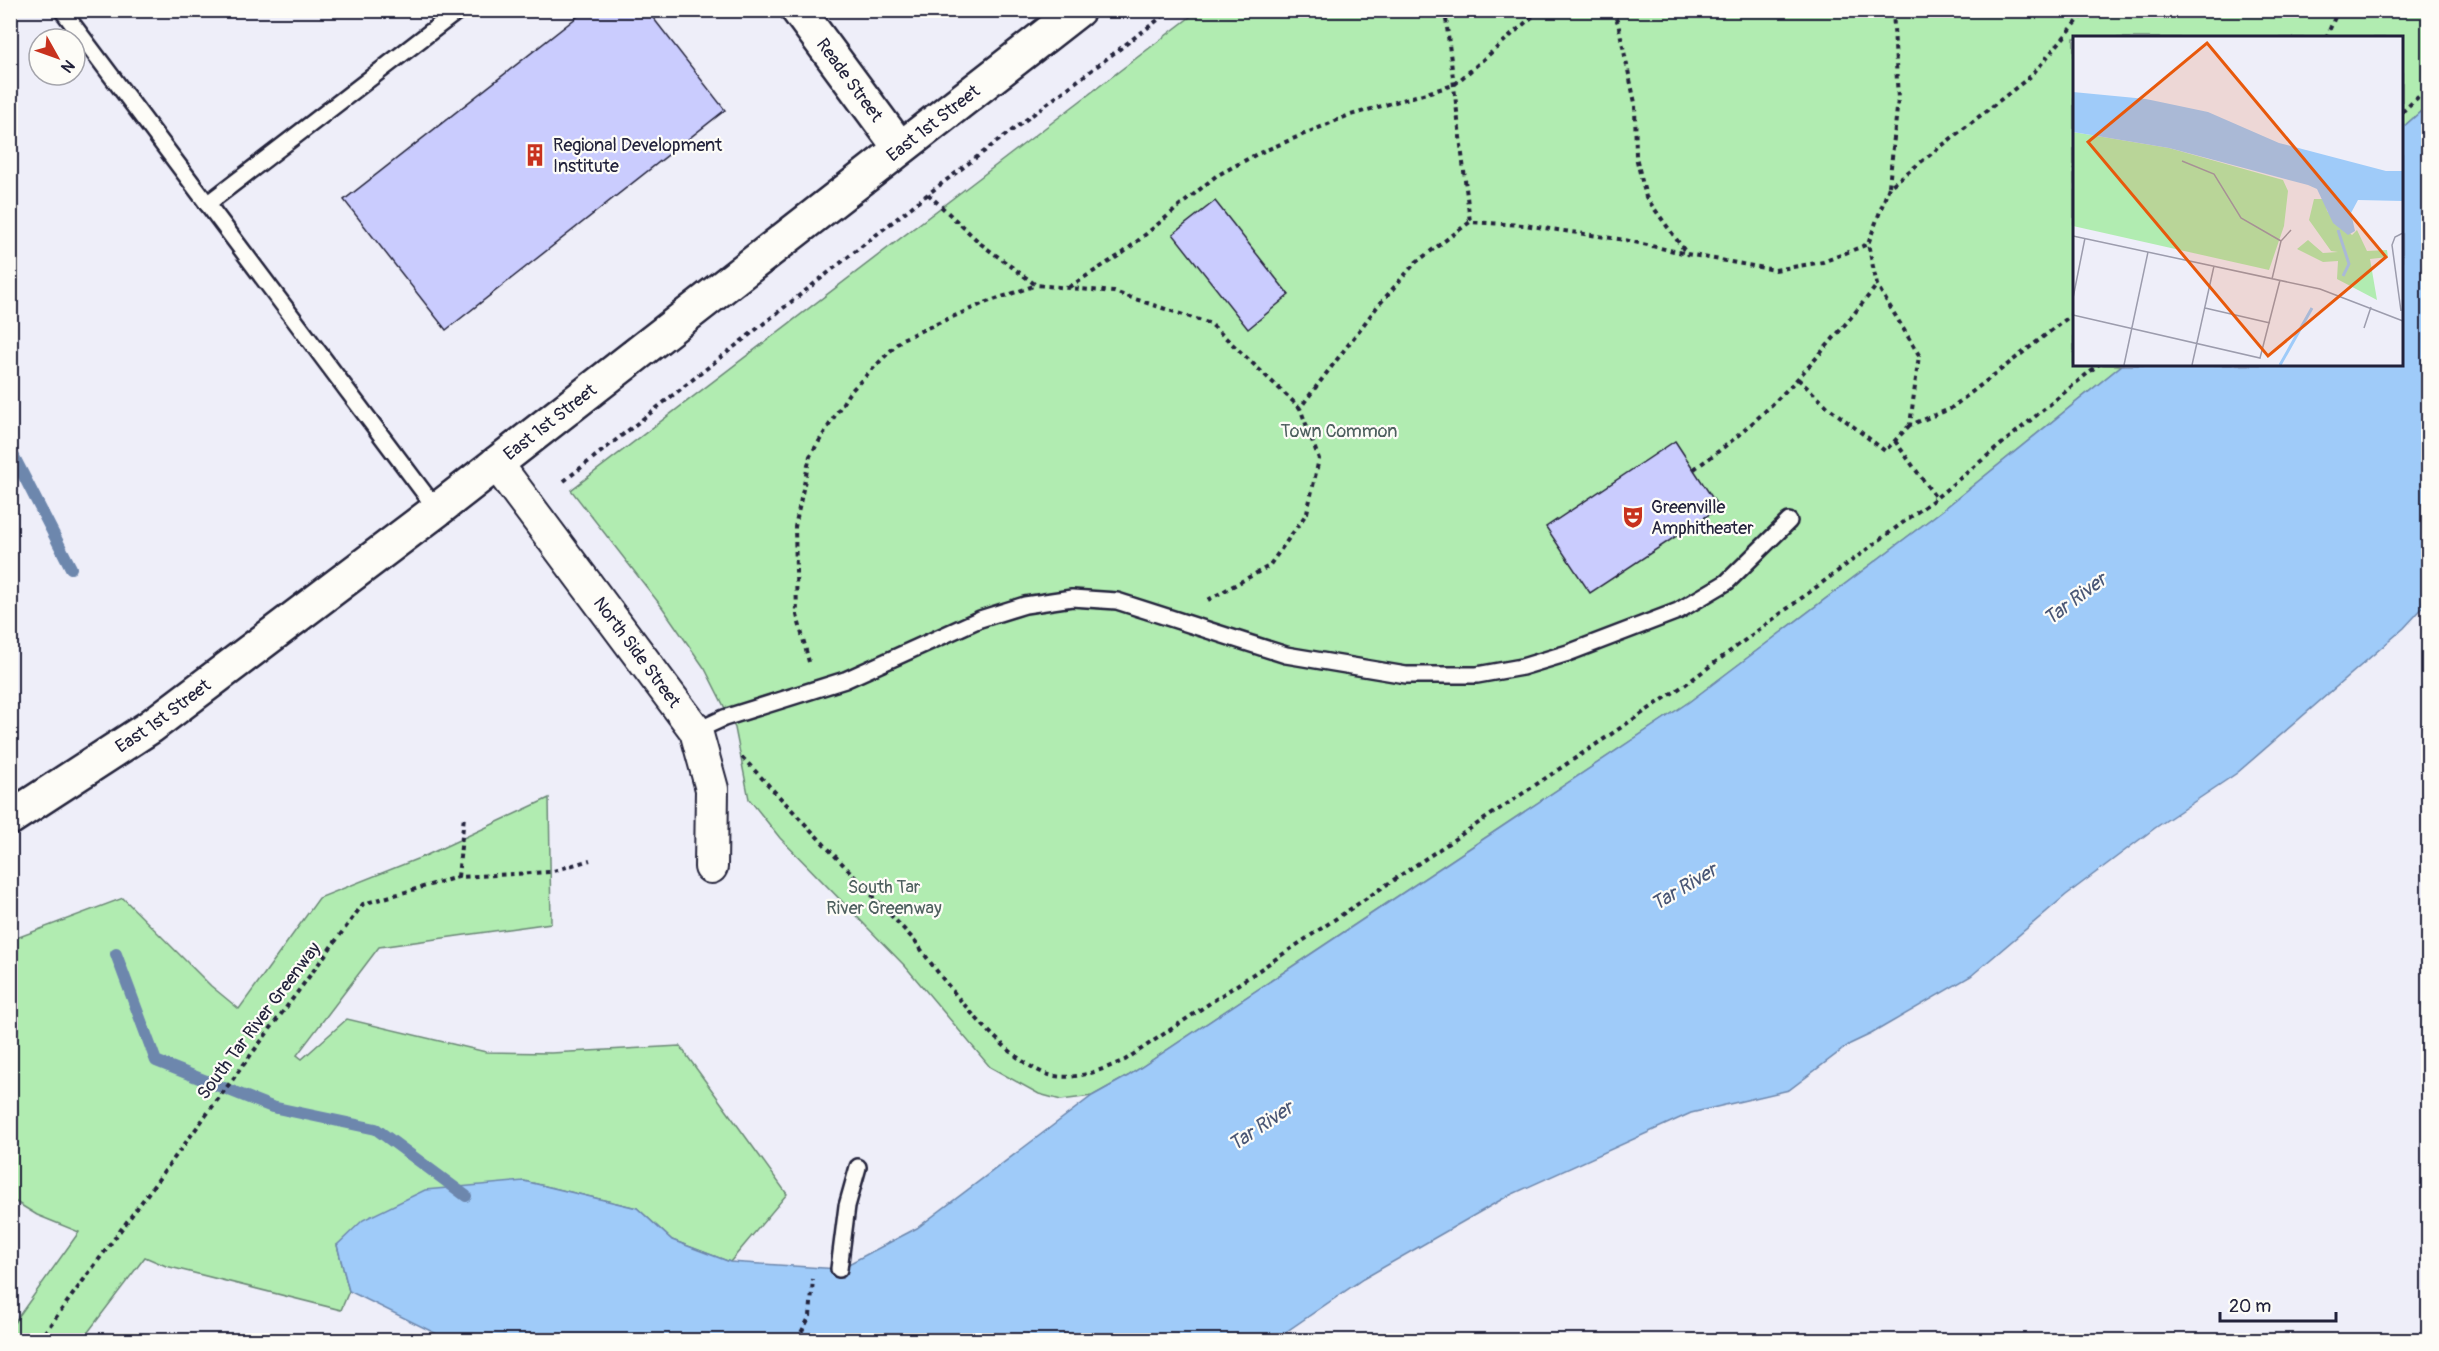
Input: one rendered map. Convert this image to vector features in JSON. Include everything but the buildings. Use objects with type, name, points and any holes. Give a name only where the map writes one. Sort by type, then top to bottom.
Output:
[{"type":"street","name":"Reade Street","points":[[798,10],[900,148]]},
{"type":"street","name":"East 1st Street","points":[[10,818],[150,727],[437,510],[1078,10]]},
{"type":"street","name":"North Side Street","points":[[496,463],[710,725],[711,867]]},
{"type":"lane","points":[[62,10],[437,510]]},
{"type":"lane","points":[[207,204],[459,10]]},
{"type":"lane","points":[[710,725],[845,680],[980,619],[1025,605],[1072,598],[1117,601],[1286,655],[1406,675],[1477,675],[1522,667],[1568,653],[1678,611],[1727,582],[1789,520]]},
{"type":"lane","points":[[839,1269],[848,1206],[858,1167]]},
{"type":"path","points":[[564,481],[928,194],[1171,10]]},
{"type":"path","points":[[1445,10],[1470,222]]},
{"type":"path","points":[[1069,288],[1124,253],[1216,176],[1257,154],[1347,116],[1454,85],[1540,10]]},
{"type":"path","points":[[1612,10],[1618,23],[1635,103],[1636,157],[1646,197],[1687,254]]},
{"type":"path","points":[[1893,10],[1898,99],[1889,187],[1868,244],[1877,285],[1919,355],[1910,425]]},
{"type":"path","points":[[1889,187],[2031,76],[2088,10]]},
{"type":"path","points":[[2327,36],[2338,10]]},
{"type":"path","points":[[2403,111],[2428,88]]},
{"type":"path","points":[[928,194],[981,244],[1036,285]]},
{"type":"path","points":[[1300,408],[1377,307],[1415,263],[1470,222],[1524,225],[1625,240],[1775,270],[1823,262],[1868,244]]},
{"type":"path","points":[[816,688],[796,604],[795,528],[810,456],[849,393],[902,339],[982,304],[1036,285],[1114,292],[1211,324],[1300,408],[1319,459],[1307,513],[1269,566],[1220,596],[1166,618]]},
{"type":"path","points":[[1694,469],[1725,448],[1798,379],[1877,285]]},
{"type":"path","points":[[1798,379],[1828,407],[1885,451],[1910,425],[1950,409],[2073,314]]},
{"type":"path","points":[[710,725],[916,942],[929,962],[981,1023],[1021,1060],[1053,1077],[1096,1073],[1125,1060],[1686,684],[1936,498],[2097,366]]},
{"type":"path","points":[[1894,441],[1936,498]]},
{"type":"path","points":[[458,877],[464,816]]},
{"type":"path","name":"South Tar River Greenway","points":[[39,1341],[363,904],[458,877],[550,872],[590,860]]},
{"type":"green space","name":"Town Common","points":[[1198,11],[2428,11],[2428,105],[2403,127],[2403,36],[2073,36],[2073,366],[2121,366],[1944,509],[1689,702],[1128,1076],[1092,1096],[1061,1100],[1039,1094],[990,1067],[905,966],[780,838],[749,799],[735,728],[705,669],[662,607],[571,490]]},
{"type":"green space","points":[[549,798],[551,923],[379,947],[297,1055],[302,1059],[347,1019],[486,1052],[551,1053],[680,1046],[787,1194],[730,1262],[672,1240],[637,1208],[524,1181],[337,1245],[349,1291],[341,1310],[166,1266],[145,1257],[82,1340],[11,1340],[11,1327],[79,1232],[37,1215],[11,1199],[11,940],[123,898],[211,986],[239,1009],[319,898],[427,855]]},
{"type":"water","name":"Tar River","points":[[2428,105],[2428,602],[2404,628],[2237,773],[2155,828],[2066,895],[1971,976],[1850,1044],[1789,1090],[1691,1113],[1506,1197],[1363,1279],[1274,1340],[449,1340],[349,1291],[337,1245],[363,1220],[425,1190],[524,1181],[637,1208],[672,1240],[730,1262],[839,1269],[917,1228],[1092,1096],[1128,1076],[1689,702],[1944,509],[2121,366],[2403,366],[2403,127]]},
{"type":"waterway","points":[[10,449],[71,568]]},
{"type":"waterway","points":[[116,954],[156,1061],[272,1107],[376,1129],[466,1196]]},
{"type":"place","name":"Regional Development Institute","points":[[535,155]]},
{"type":"place","name":"Greenville Amphitheater","points":[[1633,517]]}]
